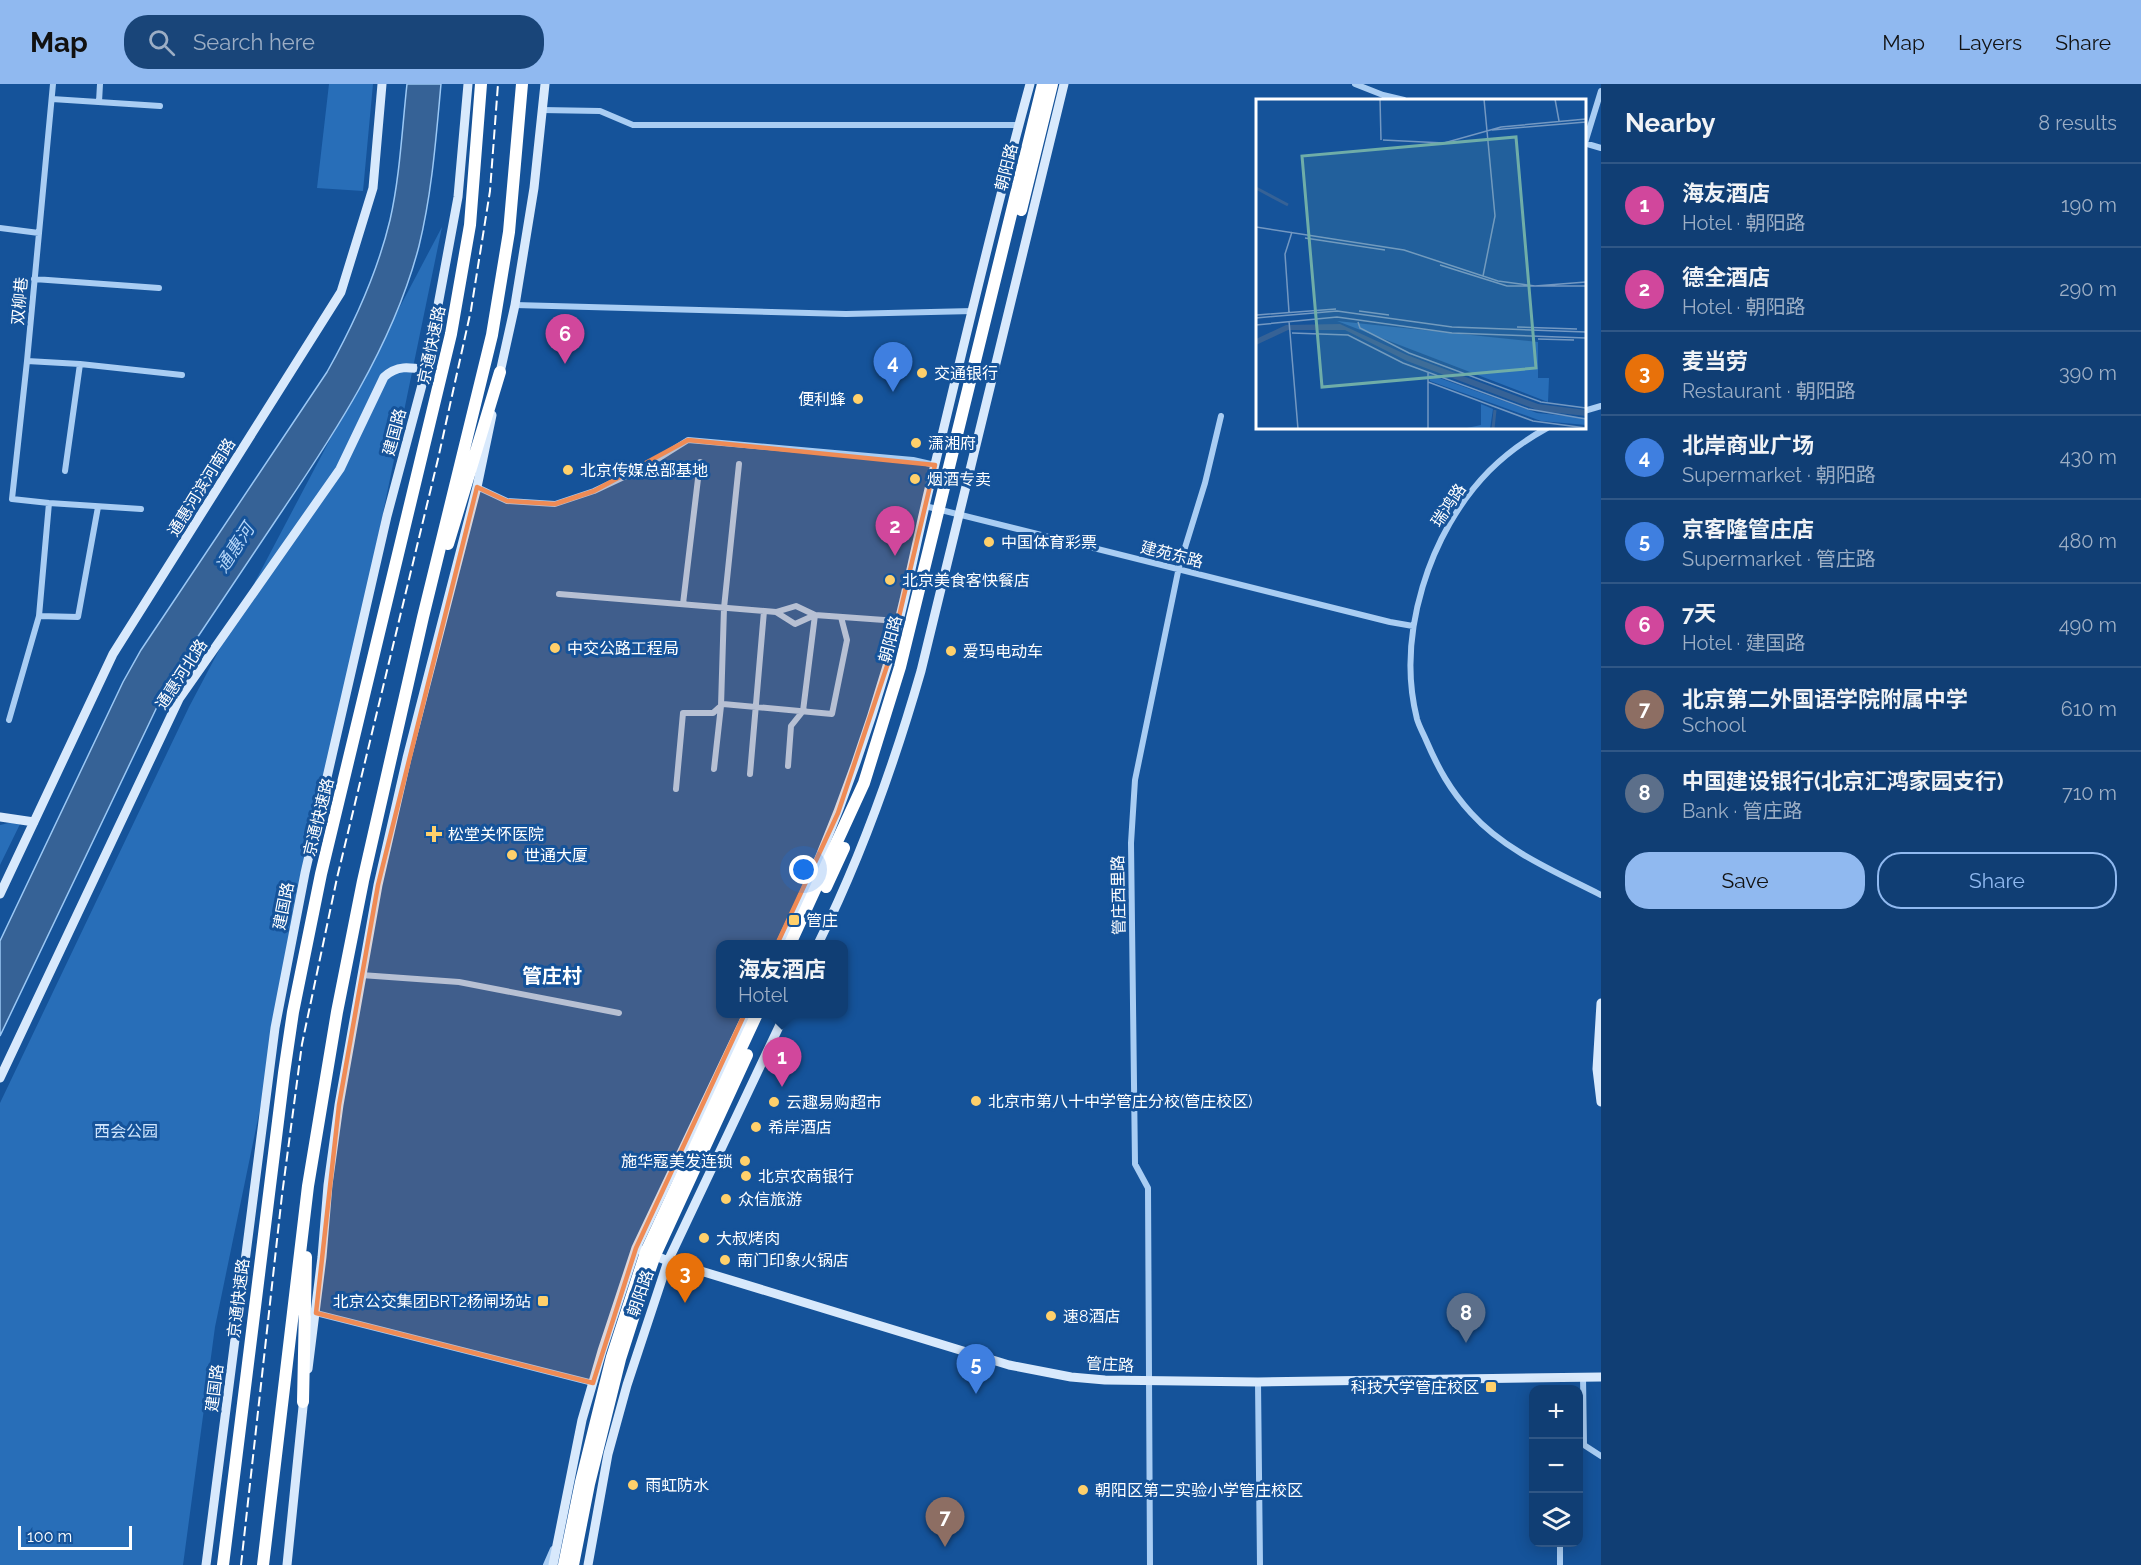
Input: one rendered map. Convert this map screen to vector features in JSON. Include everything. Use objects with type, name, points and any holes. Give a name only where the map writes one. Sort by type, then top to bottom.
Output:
[{"type":"highway","name":"京通快速路","points":[[223,1564],[293,1012],[321,874],[451,334],[470,225],[481,84]]},
{"type":"highway","points":[[264,1565],[308,1186],[336,1012],[423,616],[492,335],[509,232],[522,84]]},
{"type":"highway","name":"朝阳路","points":[[792,940],[864,783],[948,512],[1043,84]]},
{"type":"highway","name":"朝阳路","points":[[801,940],[871,786],[908,669],[1052,84]]},
{"type":"highway","points":[[423,616],[459,513],[500,372]]},
{"type":"highway","name":"朝阳路","points":[[564,1565],[576,1503],[612,1357],[646,1252],[755,1018]]},
{"type":"highway","name":"朝阳路","points":[[573,1565],[589,1484],[646,1252],[764,1018]]},
{"type":"highway","points":[[303,1402],[308,1186]]},
{"type":"street","name":"双柳巷","points":[[53,84],[12,499],[141,509]]},
{"type":"street","points":[[99,102],[100,84]]},
{"type":"street","name":"通惠河滨河南路","points":[[0,894],[113,654],[341,292],[374,188],[382,84]]},
{"type":"street","name":"建国路","points":[[206,1565],[275,1028],[304,873],[387,516],[426,370],[458,197],[468,84]]},
{"type":"street","points":[[287,1565],[329,1176],[361,975],[378,885],[407,758],[477,487],[515,305],[534,188],[545,84]]},
{"type":"street","name":"朝阳路","points":[[782,940],[838,813],[865,738],[888,663],[1018,125],[1030,84]]},
{"type":"street","name":"朝阳路","points":[[820,940],[870,828],[898,749],[921,671],[948,512],[1064,84]]},
{"type":"street","points":[[1355,84],[1400,99]]},
{"type":"street","points":[[1586,140],[1601,91]]},
{"type":"street","points":[[52,99],[160,106]]},
{"type":"street","points":[[542,110],[600,111],[633,125],[1018,125]]},
{"type":"street","points":[[1586,143],[1601,147]]},
{"type":"street","points":[[0,228],[39,232]]},
{"type":"street","points":[[34,279],[159,288]]},
{"type":"street","points":[[515,305],[846,314],[973,311]]},
{"type":"street","points":[[27,361],[182,375]]},
{"type":"street","points":[[65,471],[80,364]]},
{"type":"street","name":"通惠河北路","points":[[0,1078],[179,699],[340,470],[384,378],[392,370],[401,367],[426,370]]},
{"type":"street","points":[[1586,410],[1601,406]]},
{"type":"street","name":"管庄西里路","points":[[1150,1565],[1148,1188],[1135,1164],[1131,843],[1135,780],[1178,569],[1205,483],[1221,416]]},
{"type":"street","name":"瑞鸿路","points":[[1545,429],[1530,438],[1489,471],[1445,532],[1426,575],[1413,626],[1412,676],[1417,720],[1442,776],[1472,814],[1508,844],[1601,895]]},
{"type":"street","points":[[477,487],[507,501],[555,504],[594,491],[645,466],[688,440],[913,460],[935,465]]},
{"type":"street","points":[[683,604],[700,462]]},
{"type":"street","points":[[714,770],[721,706],[724,608],[739,464]]},
{"type":"street","points":[[9,720],[39,616],[49,503]]},
{"type":"street","name":"建苑东路","points":[[925,506],[1413,626]]},
{"type":"street","points":[[39,616],[78,617],[98,507]]},
{"type":"street","points":[[559,594],[776,612],[796,606],[815,615],[898,621]]},
{"type":"street","points":[[750,774],[764,611]]},
{"type":"street","points":[[776,612],[795,624],[815,615]]},
{"type":"street","points":[[788,766],[791,726],[802,711],[815,615]]},
{"type":"street","points":[[676,789],[683,713],[713,712],[723,704],[832,714],[847,640],[841,617]]},
{"type":"street","points":[[0,817],[34,822]]},
{"type":"street","points":[[361,975],[459,982],[619,1013]]},
{"type":"street","points":[[1601,1003],[1597,1069],[1601,1102]]},
{"type":"street","name":"朝阳路","points":[[554,1565],[582,1420],[593,1383],[745,1018]]},
{"type":"street","name":"朝阳路","points":[[588,1565],[608,1454],[627,1385],[668,1261],[783,1018]]},
{"type":"street","name":"管庄路","points":[[646,1252],[668,1261],[1009,1365],[1071,1377],[1258,1382],[1601,1377]]},
{"type":"street","points":[[316,1313],[593,1383]]},
{"type":"street","points":[[1581,1439],[1583,1377]]},
{"type":"street","points":[[1258,1382],[1260,1565]]},
{"type":"street","points":[[1583,1448],[1601,1456]]},
{"type":"street","points":[[546,1565],[558,1538]]},
{"type":"street","points":[[1560,1547],[1560,1565]]},
{"type":"highlighted area","points":[[688,440],[935,465],[888,663],[838,813],[636,1248],[593,1383],[316,1313],[339,1105],[378,885],[477,487],[507,501],[555,504],[594,491]]},
{"type":"green space","points":[[329,84],[373,84],[363,191],[317,188]]},
{"type":"green space","name":"西会公园","points":[[442,227],[215,1327],[183,1565],[0,1565],[0,1103],[189,707]]},
{"type":"green space","points":[[22,820],[0,865],[0,825]]},
{"type":"water","name":"通惠河","points":[[407,84],[441,84],[433,165],[419,246],[394,319],[339,423],[166,688],[0,1036],[0,941],[123,682],[141,650],[327,372],[364,298],[390,220]]},
{"type":"railway","points":[[241,1565],[282,1195],[302,1044],[337,878],[438,459],[471,310],[490,191],[498,84]]},
{"type":"place","name":"7天","points":[[565,364]]},
{"type":"place","name":"交通银行","points":[[922,373]]},
{"type":"place","name":"北岸商业广场","points":[[893,392]]},
{"type":"place","name":"便利蜂","points":[[858,399]]},
{"type":"place","name":"潇湘府","points":[[916,443]]},
{"type":"place","name":"北京传媒总部基地","points":[[568,470]]},
{"type":"place","name":"烟酒专卖","points":[[915,479]]},
{"type":"place","name":"中国体育彩票","points":[[989,542]]},
{"type":"place","name":"德全酒店","points":[[895,556]]},
{"type":"place","name":"北京美食客快餐店","points":[[890,580]]},
{"type":"place","name":"中交公路工程局","points":[[555,648]]},
{"type":"place","name":"爱玛电动车","points":[[951,651]]},
{"type":"place","name":"松堂关怀医院","points":[[434,834]]},
{"type":"place","name":"世通大厦","points":[[512,855]]},
{"type":"place","name":"管庄","points":[[794,920]]},
{"type":"place","name":"海友酒店","points":[[782,1087]]},
{"type":"place","name":"北京市第八十中学管庄分校(管庄校区)","points":[[976,1101]]},
{"type":"place","name":"云趣易购超市","points":[[774,1102]]},
{"type":"place","name":"希岸酒店","points":[[756,1127]]},
{"type":"place","name":"施华蔻美发连锁","points":[[745,1161]]},
{"type":"place","name":"北京农商银行","points":[[746,1176]]},
{"type":"place","name":"众信旅游","points":[[726,1199]]},
{"type":"place","name":"大叔烤肉","points":[[704,1238]]},
{"type":"place","name":"南门印象火锅店","points":[[725,1260]]},
{"type":"place","name":"北京公交集团BRT2杨闸场站","points":[[543,1301]]},
{"type":"place","name":"麦当劳","points":[[685,1303]]},
{"type":"place","name":"速8酒店","points":[[1051,1316]]},
{"type":"place","name":"中国建设银行(北京汇鸿家园支行)","points":[[1466,1343]]},
{"type":"place","name":"科技大学管庄校区","points":[[1491,1387]]},
{"type":"place","name":"京客隆管庄店","points":[[976,1394]]},
{"type":"place","name":"雨虹防水","points":[[633,1485]]},
{"type":"place","name":"朝阳区第二实验小学管庄校区","points":[[1083,1490]]},
{"type":"place","name":"北京第二外国语学院附属中学","points":[[945,1547]]},
{"type":"district","name":"管庄村","points":[[552,976]]}]
